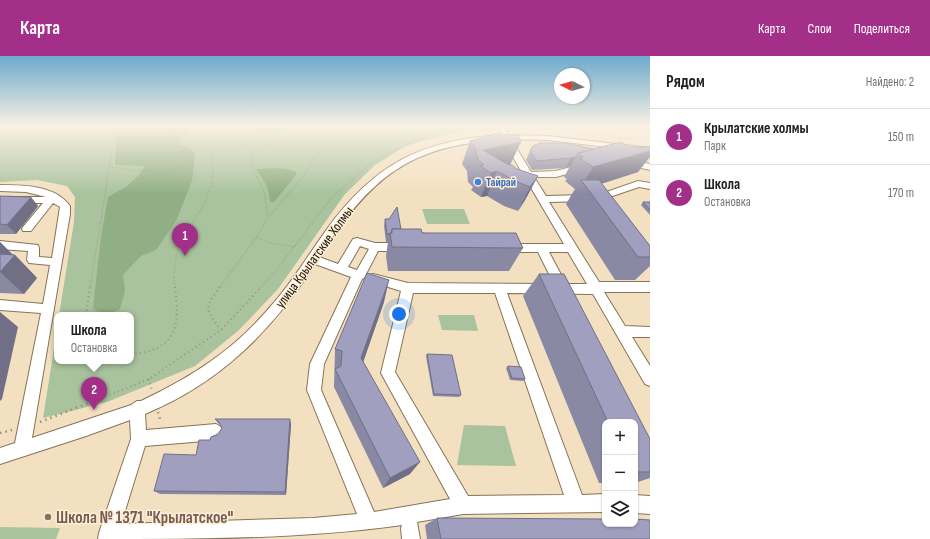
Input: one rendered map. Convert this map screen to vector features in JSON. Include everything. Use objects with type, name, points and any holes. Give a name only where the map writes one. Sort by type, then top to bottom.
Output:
[{"type":"street","name":"улица Крылатские Холмы","points":[[0,456],[137,408],[181,388],[220,363],[269,317],[294,286],[351,205],[375,180],[393,167],[434,150]]},
{"type":"street","points":[[514,150],[542,199],[650,378]]},
{"type":"street","points":[[616,161],[650,166]]},
{"type":"street","points":[[528,175],[556,174],[589,165]]},
{"type":"street","points":[[542,199],[600,201],[638,184],[650,186]]},
{"type":"street","points":[[0,188],[28,188],[42,192],[65,206],[65,214],[22,449]]},
{"type":"street","points":[[0,207],[7,200],[54,200]]},
{"type":"street","points":[[27,229],[54,200]]},
{"type":"street","points":[[341,269],[357,242],[375,247],[415,247]]},
{"type":"street","points":[[0,245],[34,248],[33,260],[56,262]]},
{"type":"street","points":[[369,522],[314,390],[317,364],[359,275],[375,247]]},
{"type":"street","points":[[494,248],[572,248]]},
{"type":"street","points":[[542,248],[569,303]]},
{"type":"street","points":[[312,259],[359,275],[408,288],[650,287]]},
{"type":"street","points":[[408,288],[388,373],[463,504]]},
{"type":"street","points":[[499,288],[576,503]]},
{"type":"street","points":[[0,305],[48,309]]},
{"type":"street","points":[[622,331],[650,332]]},
{"type":"street","points":[[137,408],[139,439],[107,536],[313,527],[369,522],[463,504],[602,503]]},
{"type":"street","points":[[139,439],[216,432]]},
{"type":"street","points":[[638,504],[650,505]]},
{"type":"path","points":[[86,312],[102,206],[110,167],[111,150]]},
{"type":"path","points":[[110,167],[168,174],[188,160],[181,150]]},
{"type":"path","points":[[134,354],[153,351],[164,345],[177,327],[178,316],[173,270],[175,256],[180,243],[208,195],[212,183],[213,173],[211,150]]},
{"type":"path","points":[[254,150],[251,165],[264,191],[267,202],[268,217]]},
{"type":"path","points":[[221,330],[209,314],[209,302],[257,237],[268,217],[300,181],[320,150]]},
{"type":"path","points":[[257,237],[270,243],[295,247]]},
{"type":"green space","points":[[0,150],[400,150],[375,165],[345,194],[278,289],[239,330],[195,366],[107,402],[43,418],[54,349],[54,364],[134,364],[134,312],[59,312],[74,222],[75,197],[67,186],[37,180],[0,182]]},
{"type":"green space","points":[[116,150],[191,150],[195,154],[192,181],[176,221],[156,250],[141,256],[123,275],[125,291],[120,309],[114,312],[98,312],[93,308],[101,237],[108,197],[127,186],[138,176],[145,166],[115,165]]},
{"type":"green space","points":[[256,169],[287,169],[296,172],[296,175],[274,202],[270,202],[270,197],[264,180]]},
{"type":"green space","points":[[422,209],[464,209],[470,224],[427,224]]},
{"type":"green space","points":[[438,315],[474,315],[478,331],[442,330]]},
{"type":"green space","points":[[464,425],[505,426],[516,466],[457,465]]},
{"type":"green space","points":[[0,527],[60,528],[56,539],[0,539]]},
{"type":"building","points":[[475,150],[485,150],[483,150],[507,164],[538,176],[530,187],[497,171],[491,173],[480,166],[484,165],[477,158]]},
{"type":"building","points":[[531,150],[592,150],[578,153],[576,157],[537,161],[530,151]]},
{"type":"building","points":[[592,150],[650,150],[650,151],[593,167],[579,158],[583,157],[578,153]]},
{"type":"building","points":[[581,180],[599,180],[650,246],[650,257],[638,257]]},
{"type":"building","points":[[0,196],[31,197],[7,225],[0,224]]},
{"type":"building","points":[[643,202],[650,202],[650,210]]},
{"type":"building","points":[[397,207],[401,229],[392,229],[390,234],[387,234],[385,219],[389,219]]},
{"type":"building","points":[[392,229],[421,229],[422,233],[516,233],[523,248],[392,247],[390,233],[392,233]]},
{"type":"building","points":[[0,254],[15,255],[0,272]]},
{"type":"building","points":[[367,273],[389,280],[361,358],[420,462],[390,478],[335,369],[341,366],[342,351],[335,349]]},
{"type":"building","points":[[539,274],[564,274],[650,439],[650,472],[638,472],[638,419],[607,419]]},
{"type":"building","points":[[427,354],[452,355],[461,395],[434,394]]},
{"type":"building","points":[[508,366],[521,367],[525,379],[512,378]]},
{"type":"building","points":[[215,419],[290,419],[285,492],[154,491],[164,454],[196,455],[199,440],[210,440],[211,437],[218,434],[222,428],[219,422]]},
{"type":"building","points":[[437,518],[602,519],[602,527],[638,527],[638,519],[650,520],[650,539],[441,539]]},
{"type":"place","name":"Тайрай","points":[[478,182]]},
{"type":"place","name":"Крылатские холмы","points":[[185,256]]},
{"type":"place","name":"Школа","points":[[94,410]]},
{"type":"place","name":"Школа № 1371 \"Крылатское\"","points":[[48,517]]}]
